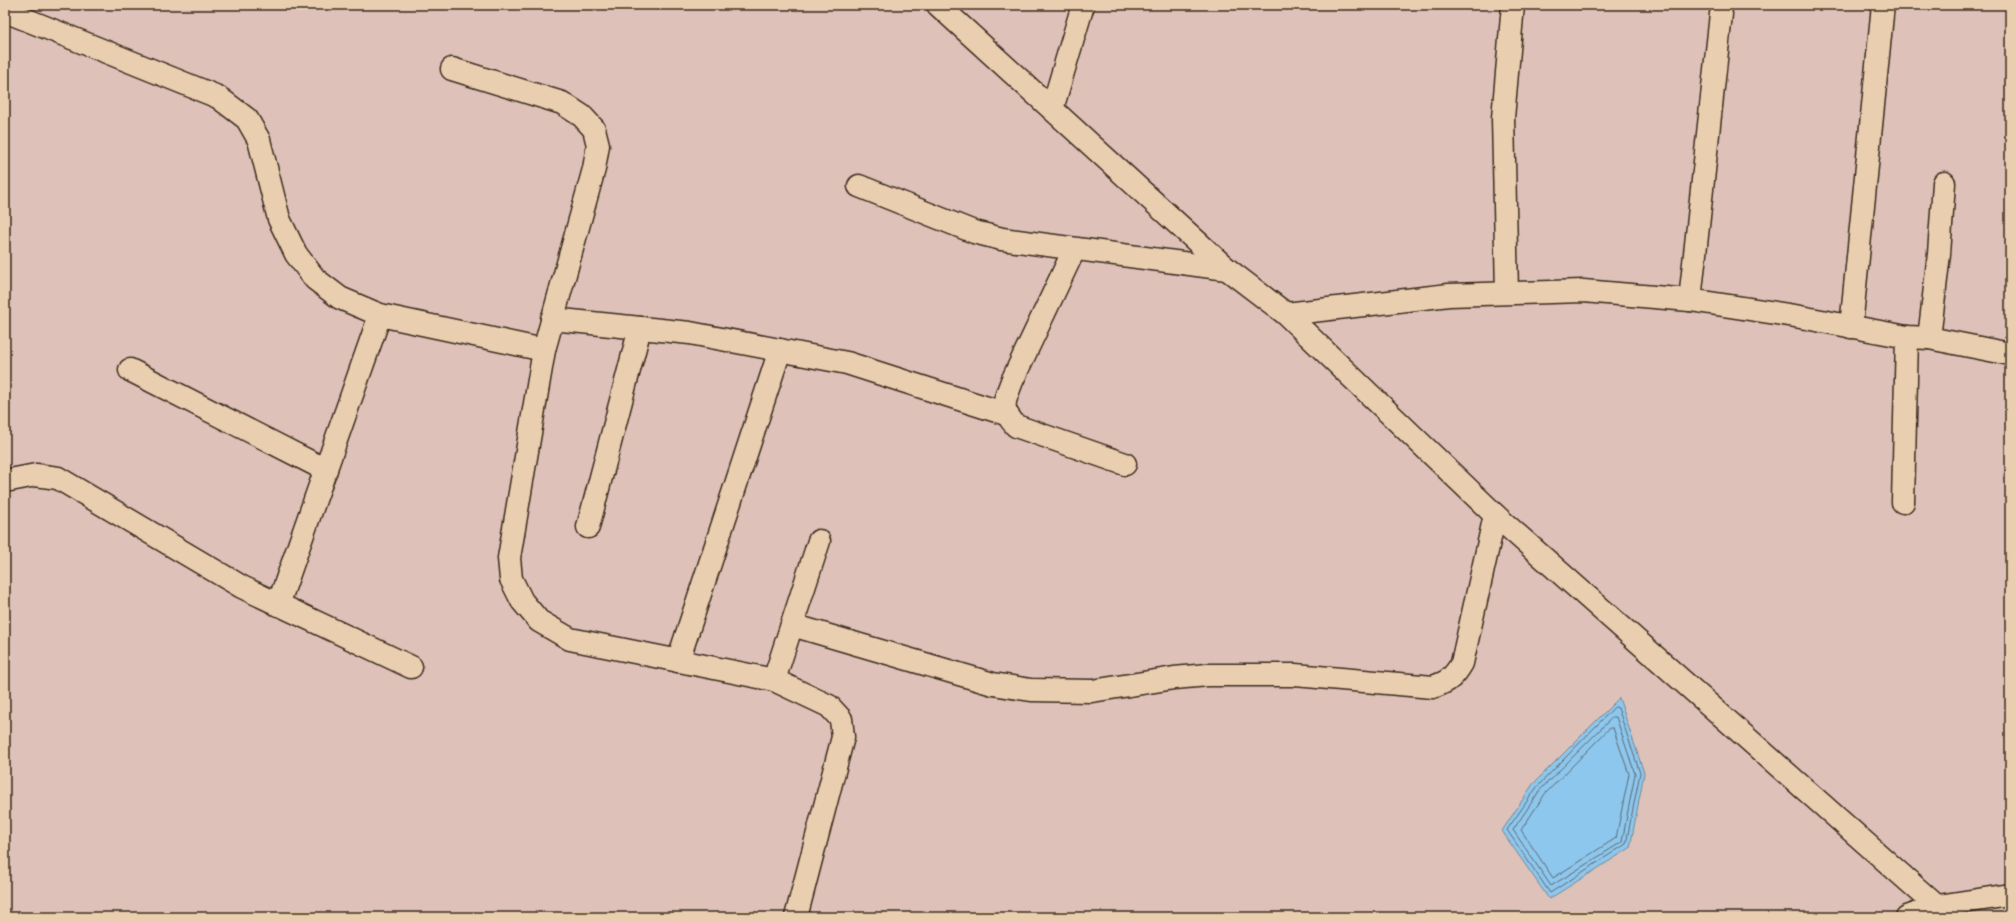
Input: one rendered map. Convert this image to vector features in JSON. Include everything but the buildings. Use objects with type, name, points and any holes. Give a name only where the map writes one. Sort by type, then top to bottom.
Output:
[{"type":"street","points":[[938,5],[1227,269],[1286,314],[1495,515],[1943,912]]},
{"type":"street","points":[[1052,109],[1083,5]]},
{"type":"street","points":[[1506,292],[1503,118],[1514,5]]},
{"type":"street","points":[[1851,326],[1883,5]]},
{"type":"street","points":[[5,11],[218,98],[247,119],[259,140],[279,219],[296,254],[315,278],[340,298],[380,315],[544,350]]},
{"type":"street","points":[[1690,300],[1721,14]]},
{"type":"street","points":[[452,68],[562,103],[582,116],[594,129],[598,145],[594,169],[544,350],[509,558],[511,579],[522,601],[539,622],[570,639],[774,680],[829,706],[841,719],[843,737],[796,917]]},
{"type":"street","points":[[1929,338],[1939,254],[1944,183]]},
{"type":"street","points":[[859,186],[974,232],[1002,239],[1074,250],[1227,269]]},
{"type":"street","points":[[1006,414],[1005,401],[1012,381],[1074,250]]},
{"type":"street","points":[[1286,314],[1449,295],[1506,292],[1583,291],[1690,300],[1851,326],[1907,337],[1929,338],[2010,354]]},
{"type":"street","points":[[278,605],[380,315]]},
{"type":"street","points":[[552,319],[690,333],[847,363],[1006,414],[1016,426],[1125,464]]},
{"type":"street","points":[[588,527],[640,328]]},
{"type":"street","points":[[1902,502],[1907,337]]},
{"type":"street","points":[[678,661],[780,350]]},
{"type":"street","points":[[130,370],[326,470]]},
{"type":"street","points":[[5,481],[36,476],[58,478],[242,586],[278,605],[411,667]]},
{"type":"street","points":[[792,625],[993,684],[1031,690],[1092,690],[1208,674],[1295,676],[1433,687],[1446,683],[1455,676],[1462,663],[1495,515]]},
{"type":"street","points":[[774,680],[819,542]]},
{"type":"street","points":[[1908,917],[1943,912],[2010,894]]},
{"type":"water","points":[[1619,698],[1644,773],[1630,848],[1549,899],[1502,831],[1533,784]]}]
